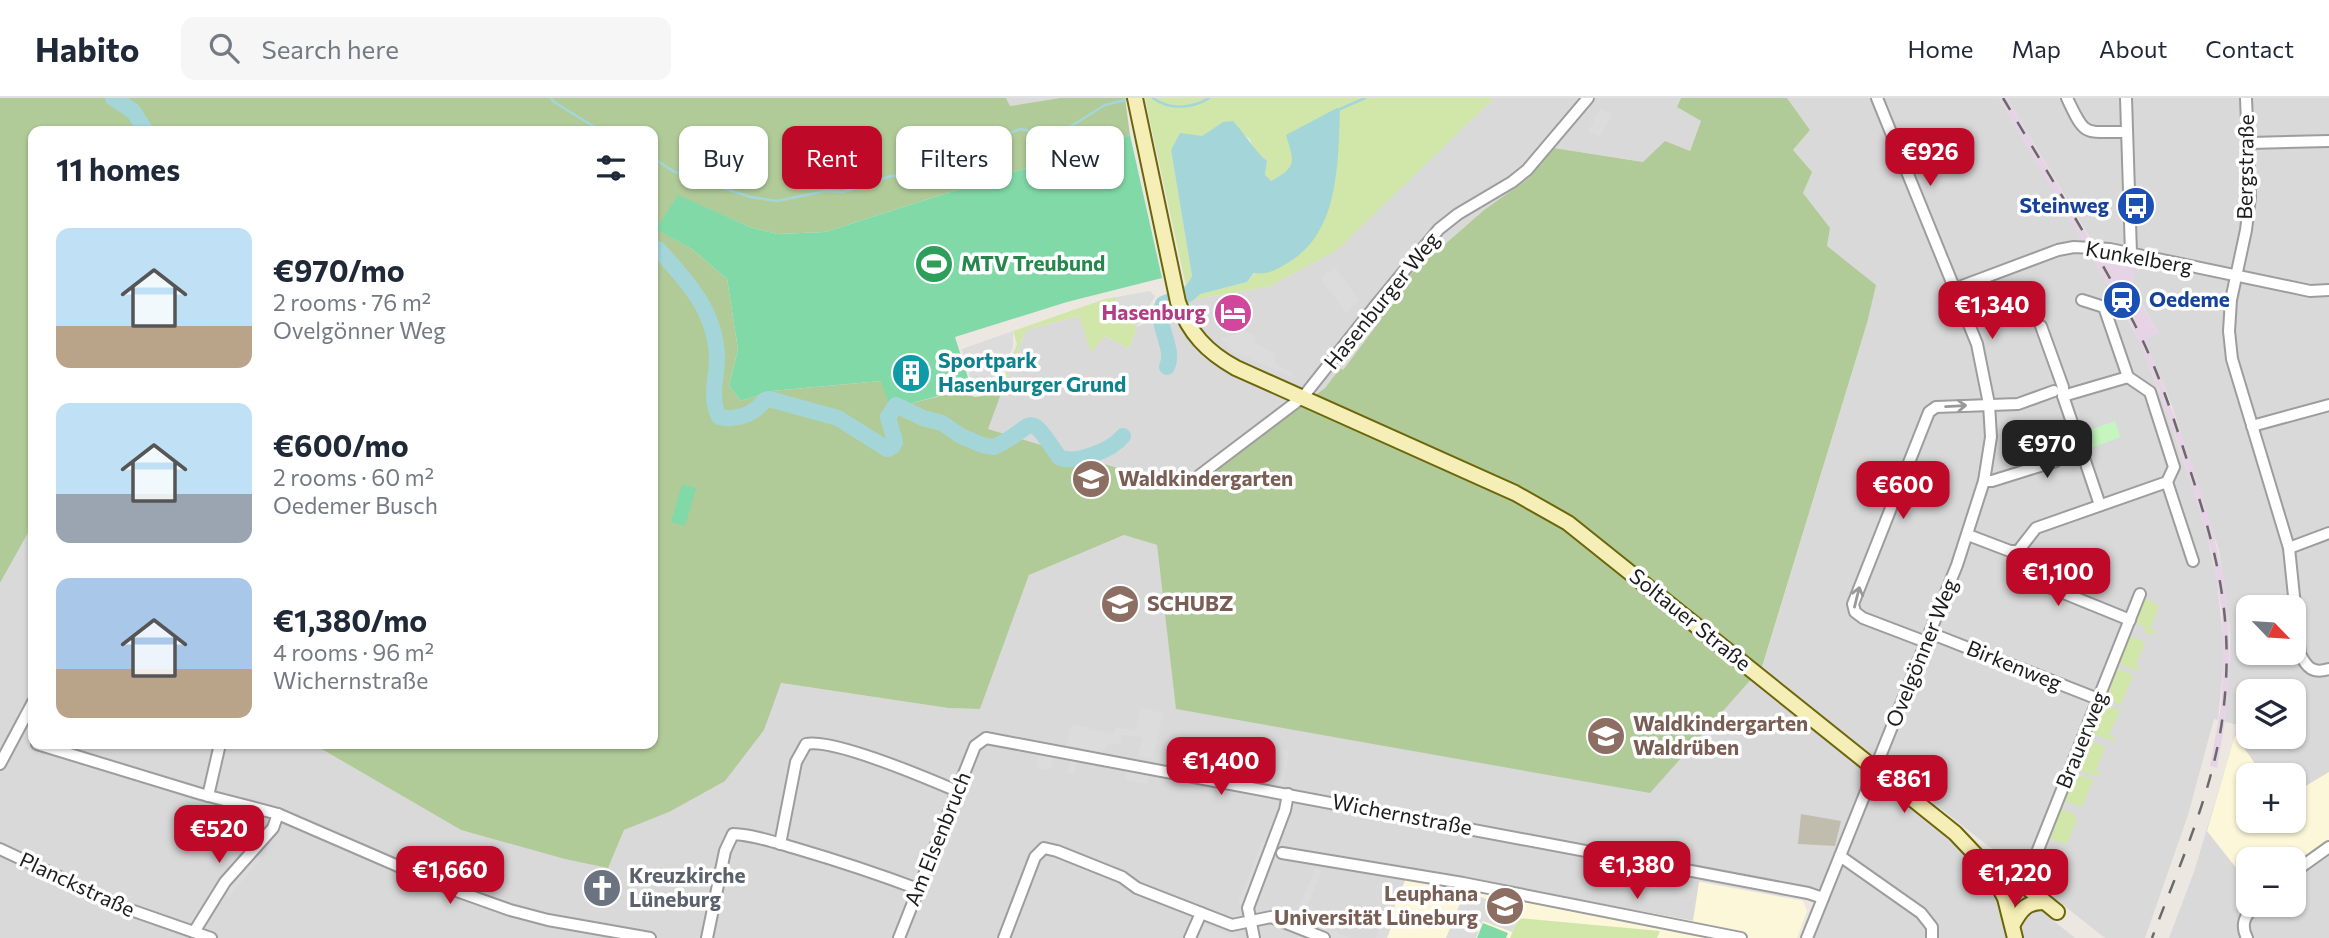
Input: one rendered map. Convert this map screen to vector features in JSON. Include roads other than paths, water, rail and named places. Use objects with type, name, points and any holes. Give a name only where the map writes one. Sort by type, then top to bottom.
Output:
[{"type":"street","name":"Hasenburger Weg","points":[[1196,478],[1303,397],[1439,229],[1527,170],[1588,98]]},
{"type":"street","name":"Ovelgönner Weg","points":[[1807,938],[1968,536],[1984,481],[1991,438],[1989,404],[1977,344],[1877,98]]},
{"type":"street","points":[[2067,98],[2080,125],[2087,131],[2127,132]]},
{"type":"street","points":[[2126,98],[2132,253]]},
{"type":"street","name":"Bergstraße","points":[[2246,98],[2250,143],[2250,197],[2246,230],[2235,276],[2229,331],[2232,359],[2289,548],[2300,654],[2305,665],[2311,670],[2319,672],[2329,669]]},
{"type":"street","points":[[1136,101],[1174,287],[1192,332],[1218,358],[1303,397]]},
{"type":"street","points":[[2250,143],[2329,141]]},
{"type":"street","name":"Kunkelberg","points":[[1954,289],[2057,250],[2091,247],[2132,253],[2310,291],[2329,290]]},
{"type":"street","points":[[2082,300],[2104,307],[2128,377],[2150,392],[2174,467],[2167,482],[2193,561]]},
{"type":"street","points":[[2041,326],[2063,387],[2058,393]]},
{"type":"street","points":[[1989,404],[2018,404],[2128,377]]},
{"type":"street","points":[[2058,393],[2073,427],[2100,505]]},
{"type":"street","name":"Soltauer Straße","points":[[1303,397],[1515,493],[1568,523],[1955,833],[1991,871],[2020,882],[2057,912]]},
{"type":"street","name":"Birkenweg","points":[[1989,404],[1936,407],[1929,412],[1853,604],[1855,612],[1863,618],[1928,638],[2098,699]]},
{"type":"street","points":[[2252,426],[2329,405]]},
{"type":"street","points":[[1984,481],[1992,481],[2056,461],[2062,454],[2073,427]]},
{"type":"street","points":[[2018,551],[2036,528],[2167,482]]},
{"type":"street","points":[[2289,548],[2329,533]]},
{"type":"street","points":[[1968,536],[2010,551],[2018,551],[2027,559],[2039,583],[2130,620]]},
{"type":"street","name":"Brauerweg","points":[[2020,882],[2140,594]]},
{"type":"street","points":[[0,764],[28,712]]},
{"type":"street","points":[[15,737],[28,741]]},
{"type":"street","name":"Wichernstraße","points":[[980,740],[986,738],[1012,741],[1823,898]]},
{"type":"street","name":"Am Elsenbruch","points":[[899,938],[975,746],[980,740]]},
{"type":"street","points":[[780,844],[796,762],[806,744],[827,745],[859,754],[957,791]]},
{"type":"street","points":[[55,749],[208,796],[278,814],[466,895],[589,933],[650,938]]},
{"type":"street","points":[[208,796],[219,749]]},
{"type":"street","points":[[1254,938],[1248,908],[1288,794]]},
{"type":"street","points":[[194,932],[225,882],[273,828],[278,814]]},
{"type":"street","points":[[707,938],[731,835],[738,834],[780,844],[864,868],[918,888]]},
{"type":"street","points":[[2306,864],[2329,847]]},
{"type":"street","points":[[1004,938],[1035,857],[1044,848],[1122,877],[1137,888],[1232,925],[1271,917],[1324,938]]},
{"type":"street","name":"Planckstraße","points":[[0,849],[120,906],[211,938]]},
{"type":"street","points":[[1282,853],[1525,896],[1738,938]]},
{"type":"street","points":[[1840,856],[1921,913],[1932,927],[1932,938]]},
{"type":"street","points":[[1991,871],[2000,887],[2014,931]]},
{"type":"street","points":[[2000,887],[2020,882]]},
{"type":"street","name":"Soltauer Straße","points":[[2000,887],[2042,902]]},
{"type":"street","points":[[2014,931],[2026,906],[2042,902]]},
{"type":"street","points":[[1190,938],[1200,913]]},
{"type":"street","points":[[2245,917],[2243,929],[2247,938]]},
{"type":"water","points":[[1337,108],[1340,109],[1333,194],[1318,233],[1306,249],[1276,270],[1254,273],[1247,282],[1189,297],[1186,286],[1192,276],[1171,150],[1180,133],[1202,136],[1223,122],[1233,121],[1267,161],[1265,175],[1271,181],[1286,171],[1292,162],[1286,135]]},
{"type":"waterway","points":[[113,98],[133,111],[143,126]]},
{"type":"waterway","points":[[551,98],[593,126]]},
{"type":"waterway","points":[[1153,98],[1166,105],[1181,107],[1209,98]]},
{"type":"waterway","points":[[1340,109],[1365,98]]},
{"type":"waterway","points":[[658,161],[673,171],[703,182],[751,197],[777,201],[825,191],[843,192],[891,176],[920,175],[955,151],[1021,129],[1037,133],[1068,128],[1105,105],[1129,99]]},
{"type":"waterway","points":[[658,250],[690,286],[712,326],[717,358],[714,402],[719,417],[745,415],[769,399],[838,418],[887,449],[895,442],[888,417],[896,405],[923,418],[942,423],[961,436],[994,447],[1024,428],[1034,426],[1059,457],[1066,459],[1093,455],[1123,436]]},
{"type":"waterway","points":[[1167,367],[1169,352],[1161,320],[1163,304],[1188,294],[1203,281]]},
{"type":"railway","points":[[2003,98],[2103,266],[2151,360],[2201,505],[2221,589],[2225,616],[2226,674],[2220,735],[2196,824],[2152,938]]},
{"type":"place","name":"Steinweg","points":[[2136,206]]},
{"type":"place","name":"MTV Treubund","points":[[934,264]]},
{"type":"place","name":"Oedeme","points":[[2122,300]]},
{"type":"place","name":"Hasenburg","points":[[1233,313]]},
{"type":"place","name":"Sportpark Hasenburger Grund","points":[[911,373]]},
{"type":"place","name":"Waldkindergarten","points":[[1091,479]]},
{"type":"place","name":"SCHUBZ","points":[[1120,604]]},
{"type":"place","name":"Waldkindergarten Waldrüben","points":[[1606,736]]},
{"type":"place","name":"Kreuzkirche Lüneburg","points":[[602,888]]},
{"type":"place","name":"Leuphana Universität Lüneburg","points":[[1505,906]]}]
